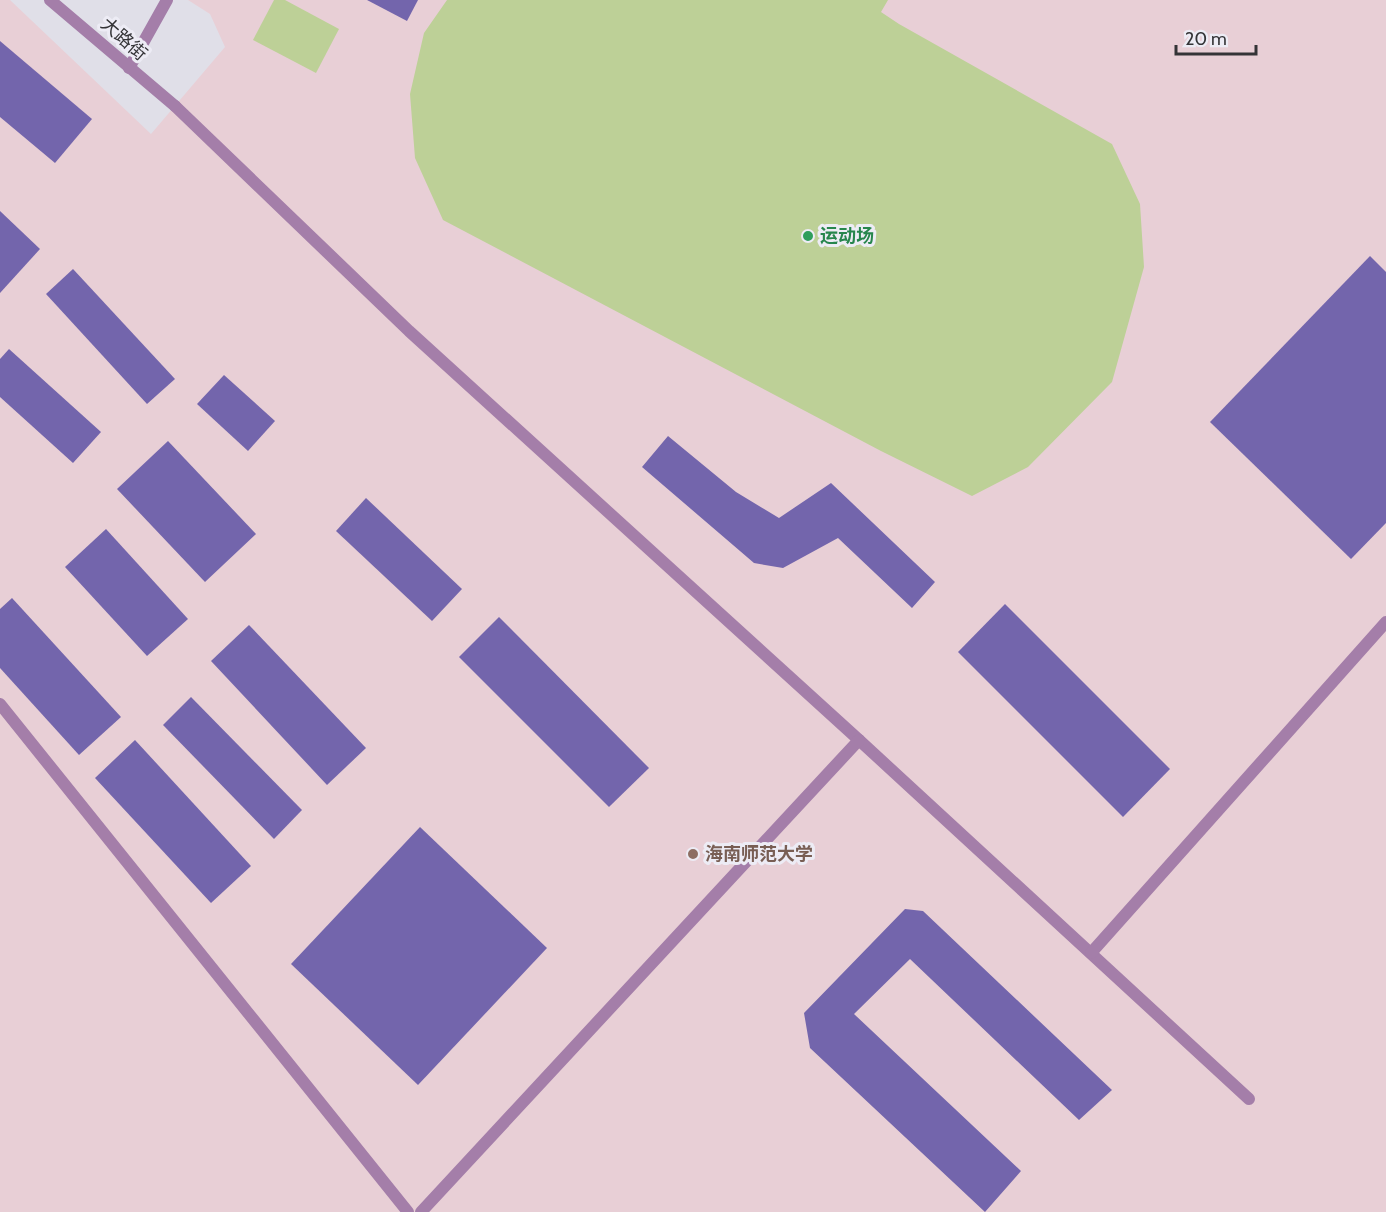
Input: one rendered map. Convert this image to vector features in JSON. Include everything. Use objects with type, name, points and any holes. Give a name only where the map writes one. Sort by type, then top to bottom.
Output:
[{"type":"street","name":"大路街","points":[[50,0],[175,106],[409,331],[1249,1099]]},
{"type":"street","points":[[129,68],[167,0]]},
{"type":"street","points":[[1091,953],[1386,622]]},
{"type":"street","points":[[0,704],[408,1212]]},
{"type":"street","points":[[421,1212],[859,740]]},
{"type":"shaded area","name":"海南师范大学","points":[[0,0],[10,0],[151,134],[225,47],[210,14],[188,0],[1386,0],[1386,1212],[0,1212]]},
{"type":"green space","points":[[274,0],[285,0],[339,29],[316,73],[253,40]]},
{"type":"green space","name":"运动场","points":[[447,0],[888,0],[881,12],[899,24],[1112,144],[1140,204],[1144,267],[1112,382],[1028,467],[972,496],[881,451],[443,220],[415,158],[410,94],[424,33]]},
{"type":"building","points":[[367,0],[418,0],[407,21]]},
{"type":"building","points":[[0,41],[92,119],[55,163],[0,117]]},
{"type":"building","points":[[0,211],[40,249],[0,293]]},
{"type":"building","points":[[1370,256],[1386,272],[1386,523],[1351,559],[1210,422]]},
{"type":"building","points":[[73,269],[175,379],[147,404],[46,294]]},
{"type":"building","points":[[9,349],[101,432],[73,463],[0,397],[0,359]]},
{"type":"building","points":[[224,375],[275,421],[248,451],[197,404]]},
{"type":"building","points":[[668,436],[736,492],[779,518],[831,483],[935,582],[912,608],[838,538],[783,568],[754,563],[642,467]]},
{"type":"building","points":[[168,441],[256,534],[205,582],[117,489]]},
{"type":"building","points":[[366,498],[462,589],[432,621],[336,531]]},
{"type":"building","points":[[106,529],[188,619],[147,656],[65,567]]},
{"type":"building","points":[[12,598],[121,717],[79,755],[0,668],[0,609]]},
{"type":"building","points":[[1005,604],[1170,769],[1123,817],[958,652]]},
{"type":"building","points":[[499,617],[649,768],[609,807],[459,657]]},
{"type":"building","points":[[249,625],[366,748],[327,785],[211,661]]},
{"type":"building","points":[[191,697],[302,810],[274,839],[163,725]]},
{"type":"building","points":[[135,740],[251,866],[211,903],[95,778]]},
{"type":"building","points":[[420,827],[547,948],[418,1085],[291,964]]},
{"type":"building","points":[[905,909],[923,911],[1112,1090],[1079,1120],[910,959],[854,1014],[1021,1171],[985,1212],[810,1048],[804,1013]]},
{"type":"place","name":"运动场","points":[[808,236]]},
{"type":"place","name":"海南师范大学","points":[[693,854]]}]
